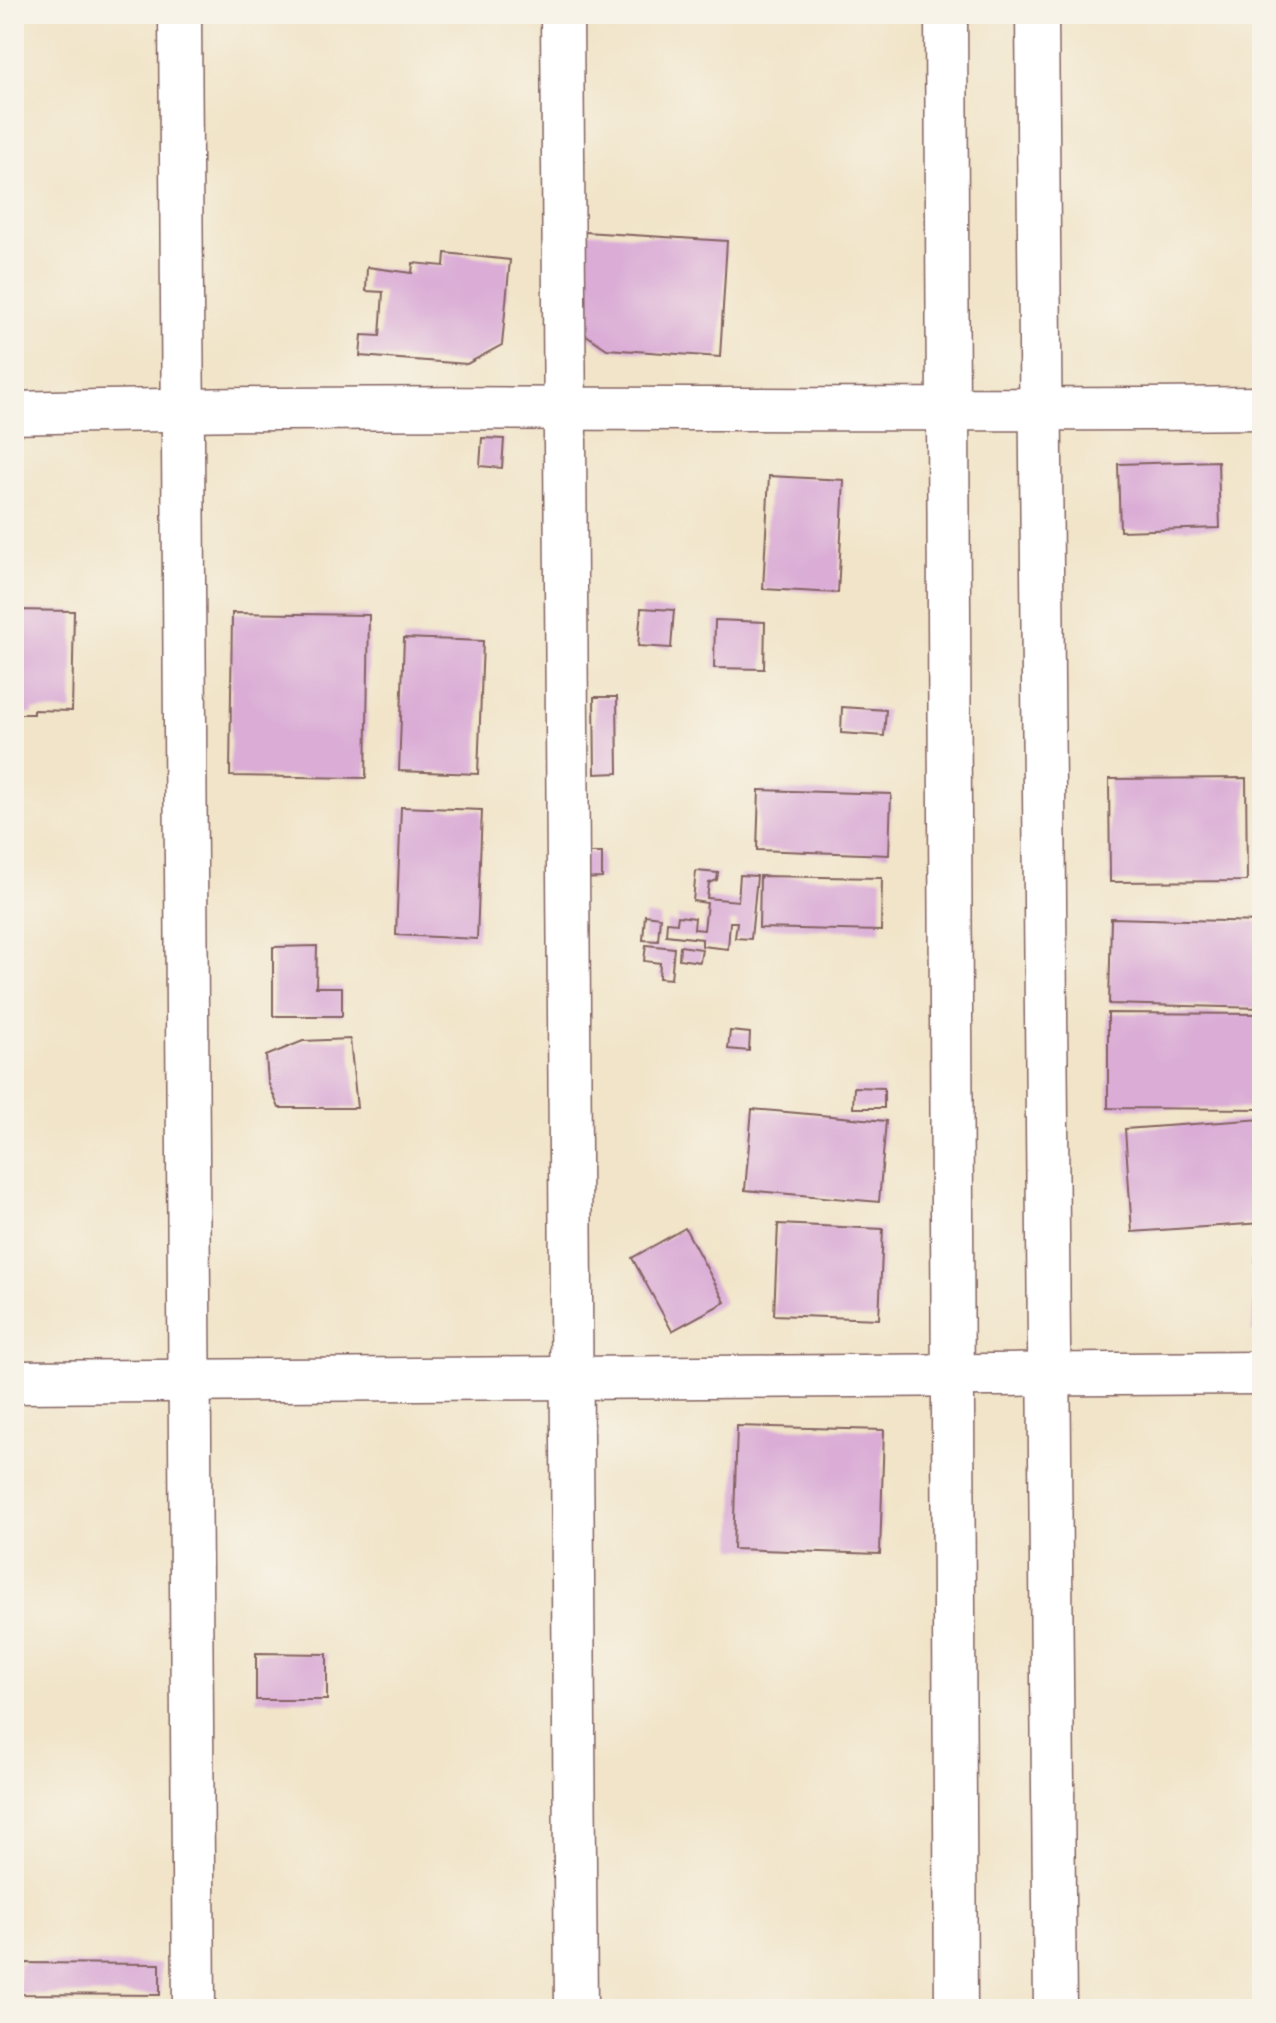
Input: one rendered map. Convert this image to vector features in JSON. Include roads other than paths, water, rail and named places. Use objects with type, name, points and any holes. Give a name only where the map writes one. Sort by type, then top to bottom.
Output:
[{"type":"street","points":[[180,14],[194,2009]]},
{"type":"street","points":[[562,14],[576,2009]]},
{"type":"street","points":[[946,14],[956,2009]]},
{"type":"street","points":[[1037,14],[1055,2009]]},
{"type":"street","points":[[14,413],[565,407],[1041,411],[1262,408]]},
{"type":"street","points":[[14,1382],[1262,1373]]}]
